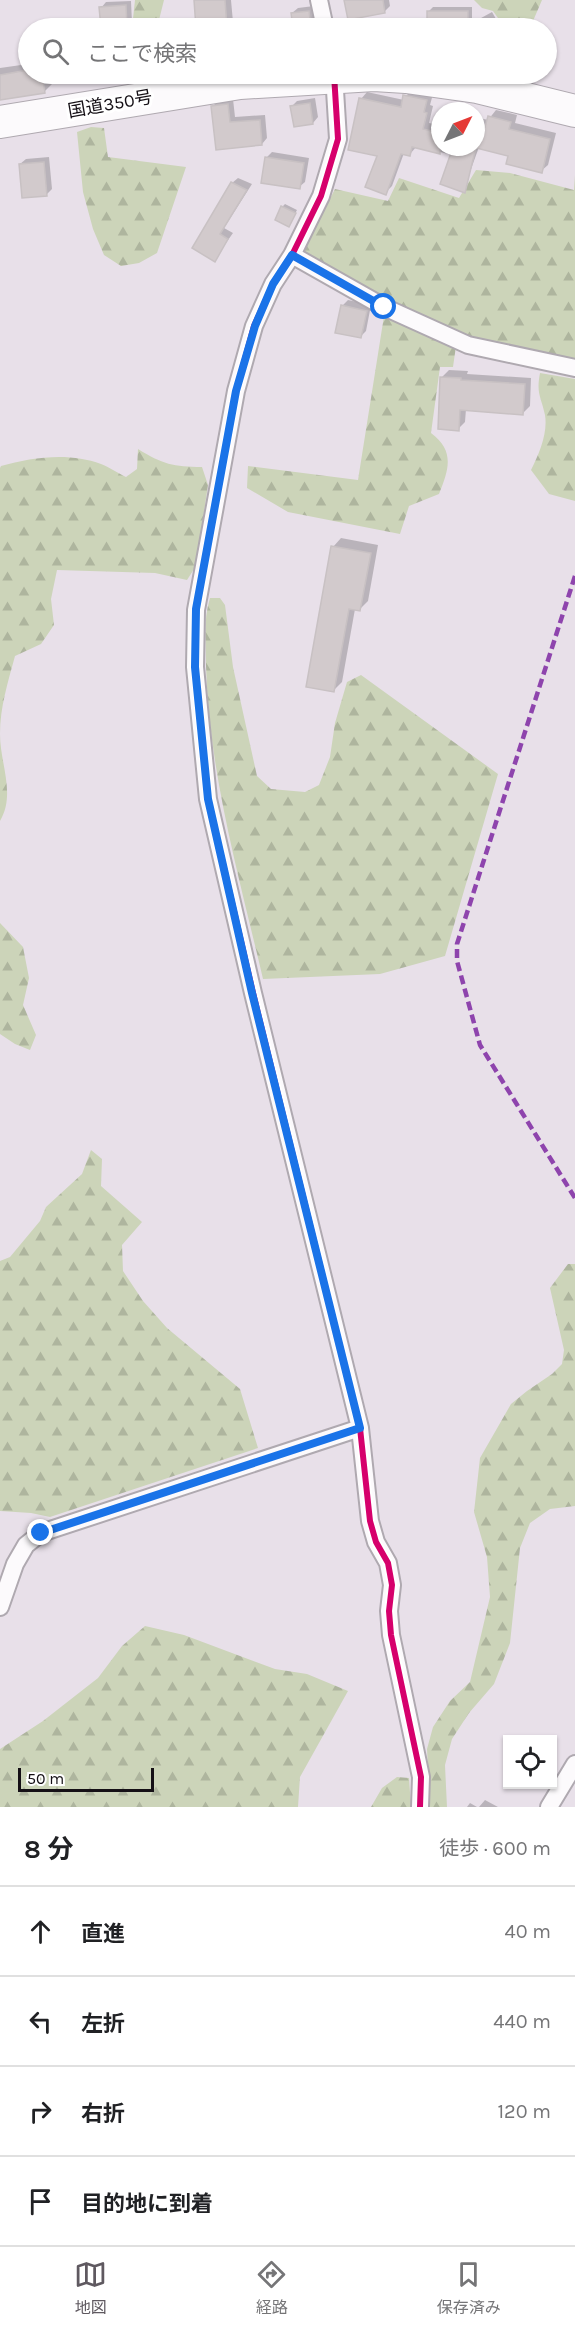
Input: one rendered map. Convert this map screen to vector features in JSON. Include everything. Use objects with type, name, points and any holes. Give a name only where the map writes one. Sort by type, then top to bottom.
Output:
[{"type":"highway","name":"国道350号","points":[[0,122],[234,84]]},
{"type":"highway","name":"国道350号","points":[[455,84],[477,87],[575,111]]},
{"type":"street","points":[[319,0],[323,18]]},
{"type":"street","points":[[335,84],[338,139],[321,196],[292,255],[273,284],[255,326],[236,391],[196,609],[195,667],[208,799],[252,993],[360,1428],[370,1521],[376,1542],[388,1563],[392,1585],[389,1611],[391,1635],[421,1777],[420,1807]]},
{"type":"street","points":[[292,255],[384,307],[468,345],[575,368]]},
{"type":"street","points":[[0,1607],[15,1564],[26,1545],[41,1533],[360,1428]]},
{"type":"street","points":[[549,1807],[575,1764]]},
{"type":"green space","points":[[135,0],[164,0],[160,18],[133,18]]},
{"type":"green space","points":[[474,0],[542,0],[534,18],[498,18],[493,11],[482,8]]},
{"type":"green space","points":[[91,127],[104,128],[108,157],[186,167],[157,253],[139,263],[121,266],[104,255],[93,229],[83,192],[77,132]]},
{"type":"green space","points":[[476,170],[510,173],[574,190],[575,175],[575,359],[465,336],[373,293],[303,251],[335,189],[388,201],[399,178],[459,198]]},
{"type":"green space","points":[[384,316],[456,346],[453,367],[440,367],[431,433],[444,447],[448,461],[439,494],[409,506],[400,534],[288,512],[247,488],[248,466],[358,480]]},
{"type":"green space","points":[[540,373],[575,379],[575,501],[549,494],[531,470],[540,450],[546,422],[539,391]]},
{"type":"green space","points":[[138,449],[168,464],[202,467],[208,485],[196,566],[187,580],[155,573],[57,570],[51,599],[54,625],[41,644],[15,656],[0,724],[1,466],[38,458],[77,458],[101,464],[126,477],[137,469]]},
{"type":"green space","points":[[210,598],[220,598],[225,605],[233,667],[257,776],[271,789],[305,792],[319,785],[330,757],[335,723],[347,682],[361,675],[498,774],[445,956],[380,974],[263,979],[235,863],[213,746],[208,706],[205,640],[206,615]]},
{"type":"green space","points":[[0,734],[7,800],[0,821]]},
{"type":"green space","points":[[0,923],[23,947],[29,978],[23,1005],[36,1035],[30,1050],[0,1034]]},
{"type":"green space","points":[[91,1150],[102,1159],[101,1186],[142,1222],[122,1245],[123,1271],[143,1301],[167,1328],[240,1389],[258,1448],[50,1517],[0,1511],[0,1261],[10,1257],[40,1221],[46,1207],[82,1174]]},
{"type":"green space","points":[[568,1264],[575,1264],[575,1506],[550,1509],[530,1523],[520,1548],[510,1643],[494,1684],[469,1713],[452,1739],[445,1765],[447,1807],[430,1807],[427,1749],[433,1727],[450,1701],[470,1682],[490,1597],[487,1557],[474,1512],[480,1458],[511,1404],[562,1364],[564,1350],[550,1288]]},
{"type":"green space","points":[[145,1626],[184,1635],[275,1669],[307,1674],[348,1691],[300,1777],[298,1807],[0,1807],[0,1749],[43,1721],[98,1678],[122,1646]]},
{"type":"green space","points":[[397,1777],[409,1778],[411,1807],[371,1807],[382,1788]]},
{"type":"building","points":[[194,0],[225,0],[226,18],[195,18]]},
{"type":"building","points":[[344,0],[383,0],[385,13],[348,18]]},
{"type":"building","points":[[126,5],[127,18],[100,18],[99,7]]},
{"type":"building","points":[[309,11],[310,18],[292,18],[291,13]]},
{"type":"building","points":[[427,11],[468,11],[468,18],[427,18]]},
{"type":"building","points":[[18,72],[18,84],[44,84],[45,93],[0,100],[0,75]]},
{"type":"building","points":[[403,95],[427,100],[423,129],[431,131],[431,152],[412,147],[410,156],[401,154],[386,195],[365,187],[377,156],[348,150],[359,98],[401,107]]},
{"type":"building","points":[[310,103],[313,124],[294,127],[290,106]]},
{"type":"building","points":[[228,104],[230,122],[260,120],[262,145],[216,150],[211,106]]},
{"type":"building","points":[[488,116],[511,122],[509,129],[550,139],[542,173],[506,164],[508,156],[485,150],[485,127]]},
{"type":"building","points":[[450,156],[474,156],[465,193],[440,184]]},
{"type":"building","points":[[265,157],[304,163],[300,189],[261,183]]},
{"type":"building","points":[[44,162],[47,196],[22,198],[19,164]]},
{"type":"building","points":[[231,182],[247,190],[220,234],[228,239],[215,262],[192,248]]},
{"type":"building","points":[[281,206],[296,213],[289,227],[275,220]]},
{"type":"building","points":[[341,305],[367,311],[361,338],[335,333]]},
{"type":"building","points":[[440,377],[525,384],[523,415],[460,410],[459,431],[438,429]]},
{"type":"building","points":[[331,546],[371,553],[360,611],[349,609],[334,692],[306,687]]},
{"type":"marked path","points":[[575,576],[457,944],[457,961],[480,1045],[575,1198]]},
{"type":"cycle path","points":[[335,84],[338,139],[321,196],[292,255],[273,284],[254,326],[236,391],[196,610],[195,667],[208,799],[253,993],[360,1428],[370,1521],[376,1542],[388,1563],[392,1585],[389,1611],[391,1635],[421,1777],[420,1807]]},
{"type":"route","points":[[41,1533],[360,1428],[252,993],[208,799],[195,667],[196,609],[236,391],[255,326],[273,284],[292,255],[384,307]]}]
